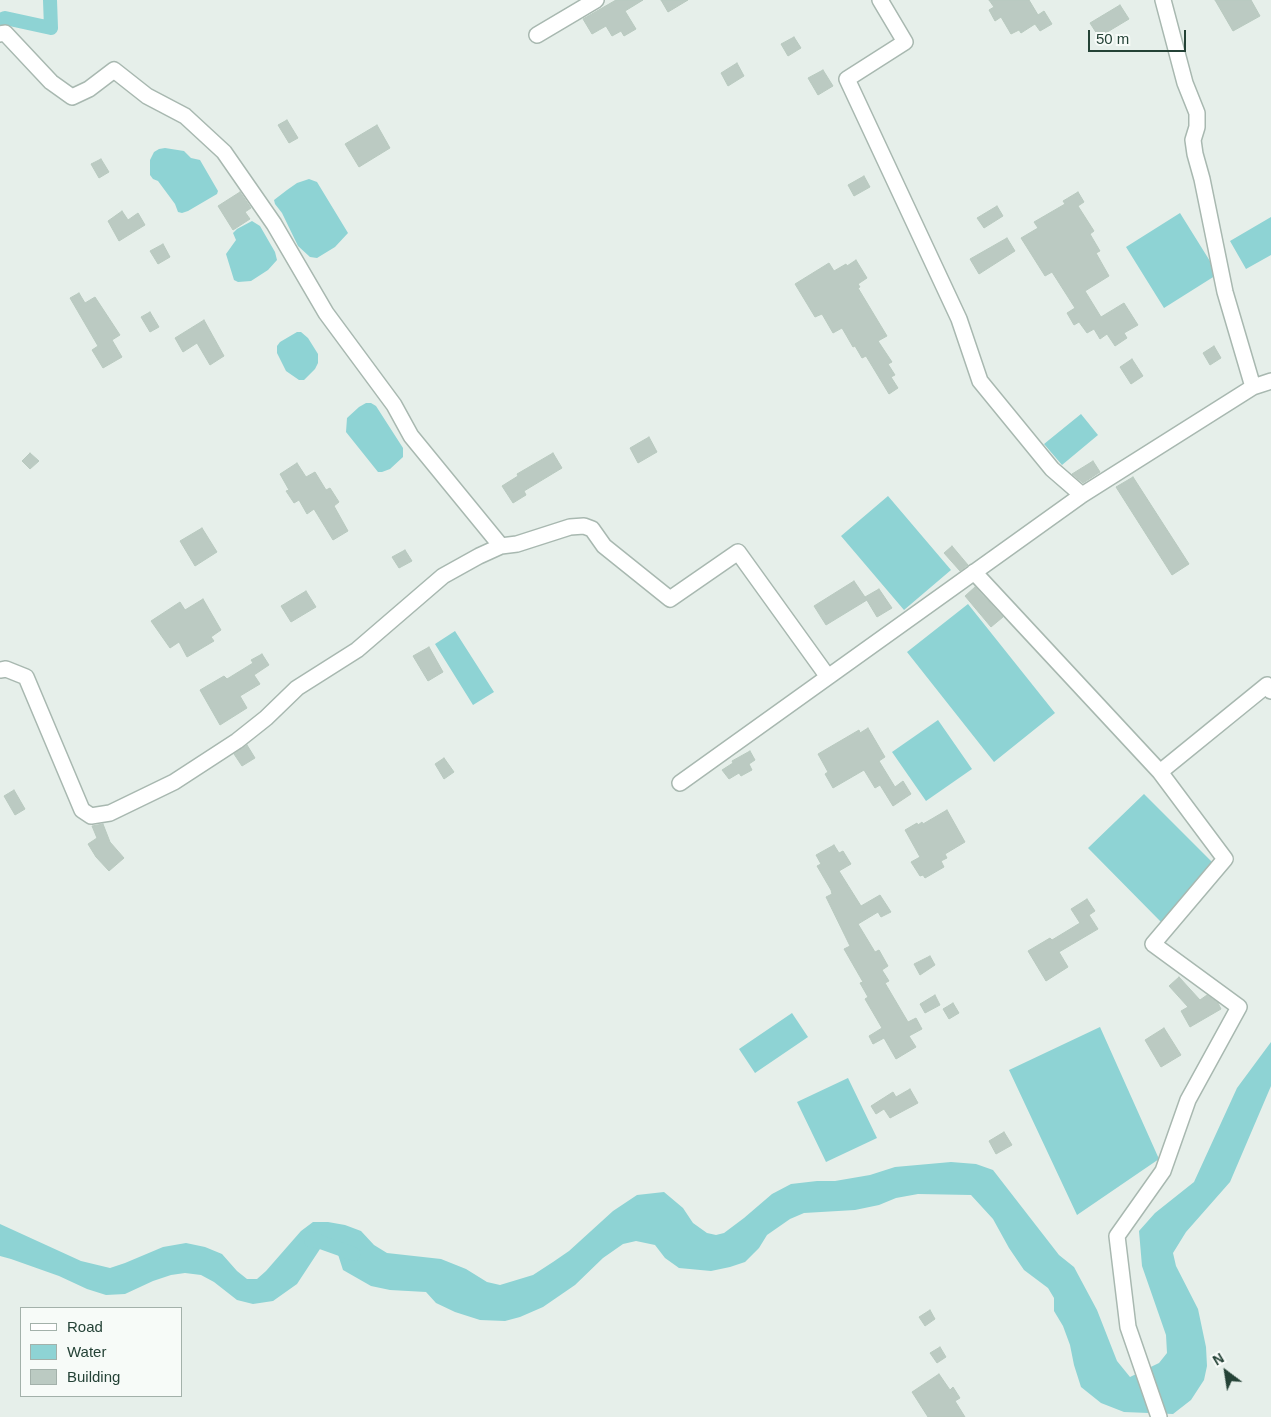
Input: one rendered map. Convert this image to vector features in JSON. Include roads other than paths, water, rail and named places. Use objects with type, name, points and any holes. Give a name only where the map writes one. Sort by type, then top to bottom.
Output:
[{"type":"street","points":[[537,35],[596,0]]},
{"type":"street","points":[[880,0],[905,42],[847,79],[959,319],[980,381],[1052,469],[1082,495]]},
{"type":"street","points":[[1163,0],[1185,83],[1197,113],[1198,127],[1193,140],[1195,154],[1202,179],[1225,292],[1253,387]]},
{"type":"street","points":[[0,34],[5,33],[51,82],[72,97],[90,89],[114,70],[147,96],[185,116],[224,152],[274,224],[326,312],[394,405],[411,436],[501,546]]},
{"type":"street","points":[[680,783],[1082,495],[1253,387],[1271,381]]},
{"type":"street","points":[[0,670],[6,669],[26,676],[82,810],[91,816],[110,813],[174,782],[237,741],[266,718],[297,688],[357,650],[444,576],[501,546],[517,544],[570,528],[584,526],[592,529],[604,546],[670,599],[738,552],[828,677]]},
{"type":"street","points":[[974,572],[1160,772],[1225,860],[1152,944],[1239,1007],[1188,1100],[1162,1172],[1117,1236],[1128,1326],[1159,1417]]},
{"type":"street","points":[[1160,772],[1266,685],[1271,691]]},
{"type":"water","points":[[165,148],[184,151],[191,158],[200,160],[218,191],[217,194],[188,211],[178,212],[175,204],[158,181],[150,175],[150,160],[154,152]]},
{"type":"water","points":[[309,179],[317,182],[348,233],[335,247],[317,258],[310,257],[298,246],[274,200],[297,183]]},
{"type":"water","points":[[1180,213],[1218,274],[1164,308],[1126,247]]},
{"type":"water","points":[[1271,217],[1271,255],[1246,269],[1230,241]]},
{"type":"water","points":[[252,221],[260,226],[275,252],[277,260],[268,270],[251,281],[238,282],[234,280],[226,254],[236,240],[233,233]]},
{"type":"water","points":[[297,332],[301,332],[308,338],[318,354],[318,363],[315,369],[304,380],[299,380],[286,371],[277,353],[277,346],[280,342]]},
{"type":"water","points":[[366,403],[376,406],[403,448],[403,457],[390,469],[382,472],[378,472],[346,432],[347,418]]},
{"type":"water","points":[[1081,414],[1098,435],[1062,465],[1044,444]]},
{"type":"water","points":[[888,496],[951,570],[904,610],[841,536]]},
{"type":"water","points":[[968,604],[1055,713],[994,762],[907,652]]},
{"type":"water","points":[[455,631],[494,692],[473,705],[435,644]]},
{"type":"water","points":[[938,720],[972,769],[926,801],[892,752]]},
{"type":"water","points":[[1144,794],[1217,867],[1161,922],[1088,848]]},
{"type":"water","points":[[792,1013],[808,1037],[755,1073],[739,1049]]},
{"type":"water","points":[[1100,1027],[1159,1159],[1077,1215],[1009,1070]]},
{"type":"water","points":[[1271,1042],[1271,1086],[1230,1182],[1186,1232],[1173,1253],[1176,1266],[1198,1309],[1206,1347],[1207,1366],[1204,1380],[1191,1400],[1173,1414],[1124,1412],[1101,1403],[1081,1387],[1070,1345],[1063,1326],[1054,1311],[1054,1298],[1048,1288],[1024,1270],[993,1219],[971,1195],[918,1194],[896,1198],[879,1205],[855,1210],[804,1213],[790,1219],[767,1235],[759,1248],[745,1262],[711,1271],[679,1268],[665,1258],[655,1245],[636,1241],[623,1244],[603,1258],[575,1285],[543,1307],[505,1321],[480,1320],[455,1312],[436,1303],[426,1292],[390,1290],[371,1286],[343,1270],[334,1242],[320,1249],[297,1284],[273,1301],[253,1304],[237,1300],[214,1282],[201,1275],[185,1273],[171,1275],[125,1294],[106,1295],[87,1289],[59,1276],[0,1256],[0,1224],[81,1261],[110,1268],[163,1247],[186,1243],[205,1247],[222,1254],[247,1279],[257,1279],[301,1231],[313,1222],[328,1222],[345,1225],[361,1231],[374,1245],[387,1253],[441,1259],[466,1269],[487,1282],[500,1285],[533,1275],[553,1262],[569,1251],[613,1211],[637,1195],[664,1192],[683,1208],[693,1223],[707,1233],[716,1235],[724,1233],[772,1194],[791,1184],[835,1181],[870,1175],[895,1167],[951,1162],[976,1164],[993,1170],[1059,1255],[1074,1267],[1097,1310],[1117,1361],[1130,1377],[1159,1363],[1167,1353],[1166,1335],[1142,1266],[1139,1231],[1155,1213],[1194,1182],[1237,1088]]},
{"type":"water","points":[[848,1078],[877,1138],[826,1162],[797,1102]]},
{"type":"waterway","points":[[0,20],[5,18],[51,28],[50,0]]},
{"type":"waterway","points":[[311,1241],[312,1239],[354,1254]]}]
